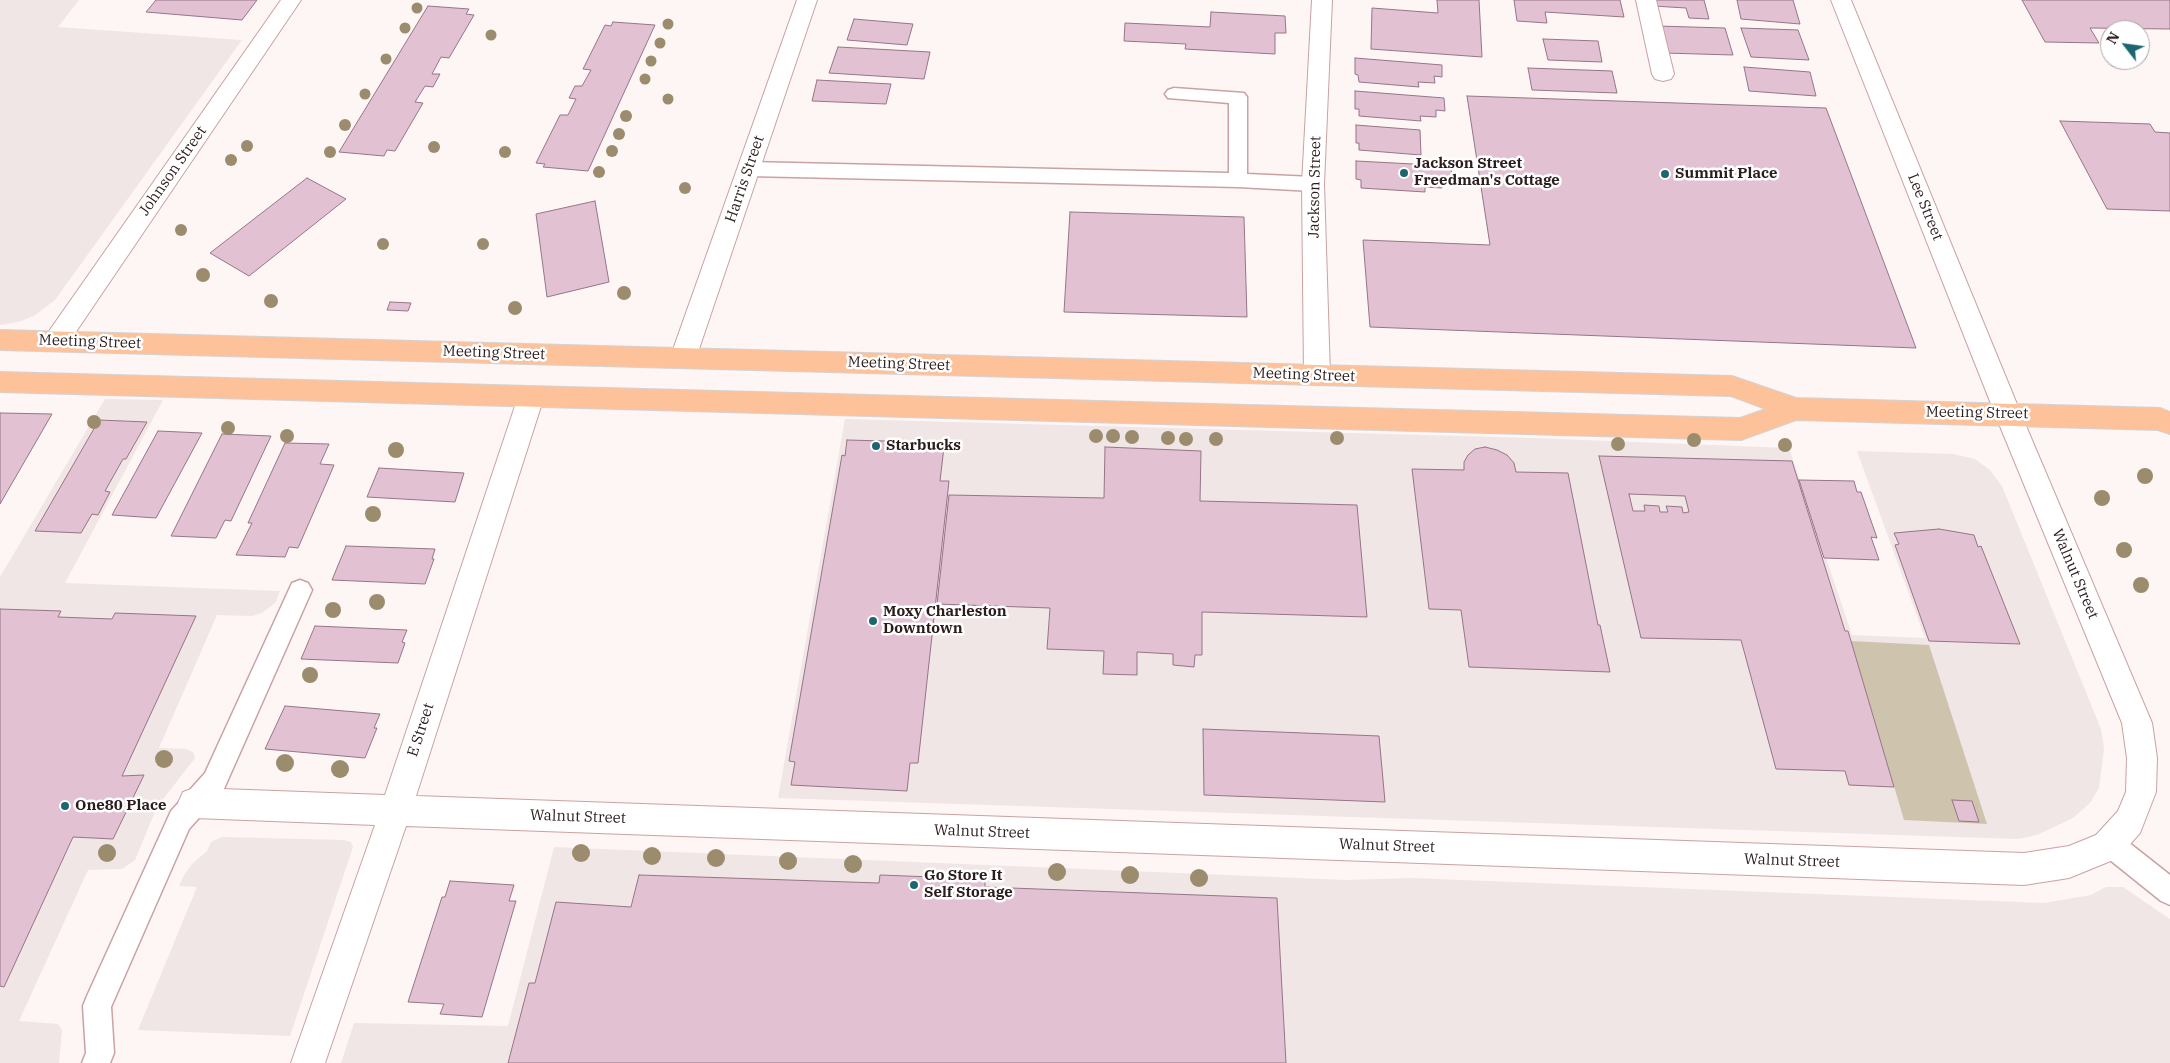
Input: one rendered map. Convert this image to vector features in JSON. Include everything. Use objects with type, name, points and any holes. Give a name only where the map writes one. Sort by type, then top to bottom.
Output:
[{"type":"main road","name":"Meeting Street","points":[[0,340],[1732,386],[1795,409],[2167,418]]},
{"type":"main road","name":"Meeting Street","points":[[0,382],[1741,429],[1795,409]]},
{"type":"street","name":"Johnson Street","points":[[56,342],[291,0]]},
{"type":"street","name":"Harris Street","points":[[683,358],[807,0]]},
{"type":"street","name":"Jackson Street","points":[[1317,375],[1313,184],[1322,0]]},
{"type":"street","points":[[1646,0],[1663,74]]},
{"type":"street","name":"Lee Street","points":[[1841,0],[2008,414]]},
{"type":"street","name":"E Street","points":[[308,1063],[395,811],[531,396]]},
{"type":"street","name":"Walnut Street","points":[[194,803],[2024,869],[2069,862],[2107,846],[2128,822],[2141,792],[2142,758],[2137,723],[2008,414]]},
{"type":"lane","points":[[1174,94],[1238,97],[1238,180]]},
{"type":"lane","points":[[749,169],[1238,180],[1313,184]]},
{"type":"lane","points":[[96,1063],[100,1053],[97,1006],[180,820],[214,782],[300,590]]},
{"type":"lane","points":[[2109,843],[2170,892]]},
{"type":"shaded area","points":[[0,0],[79,0],[58,27],[242,40],[55,300],[34,316],[18,322],[0,325]]},
{"type":"shaded area","points":[[105,399],[163,400],[65,583],[280,591],[276,602],[262,613],[252,616],[217,615],[159,748],[186,749],[193,752],[195,758],[157,807],[135,860],[122,869],[88,870],[19,1021],[58,1024],[62,1030],[59,1063],[0,1063],[0,577]]},
{"type":"shaded area","points":[[845,419],[1533,438],[1789,448],[1852,635],[1925,638],[1857,451],[1953,454],[1975,459],[1990,470],[2002,486],[2101,729],[2104,749],[2099,788],[2090,803],[2073,818],[2037,835],[2018,839],[778,798]]},
{"type":"shaded area","points":[[1851,641],[1929,645],[1987,824],[1904,820]]},
{"type":"shaded area","points":[[222,837],[344,840],[351,842],[353,847],[290,1036],[138,1030],[197,887],[179,886],[192,864],[207,851],[211,842]]},
{"type":"shaded area","points":[[554,847],[1346,880],[1412,878],[2044,903],[2091,895],[2106,887],[2123,887],[2170,919],[2170,1063],[341,1063],[354,1023],[508,1026]]},
{"type":"building","points":[[156,0],[257,0],[242,20],[146,12]]},
{"type":"building","points":[[1437,0],[1479,0],[1482,57],[1371,49],[1372,8],[1438,13]]},
{"type":"building","points":[[1514,0],[1620,0],[1624,17],[1545,12],[1547,23],[1517,21]]},
{"type":"building","points":[[1652,0],[1704,0],[1709,19],[1689,18],[1686,8],[1653,6]]},
{"type":"building","points":[[1737,0],[1793,0],[1800,24],[1741,19]]},
{"type":"building","points":[[2022,0],[2170,0],[2170,29],[2150,29],[2150,20],[2100,20],[2100,28],[2090,28],[2099,43],[2045,42]]},
{"type":"building","points":[[428,6],[469,9],[466,14],[474,15],[449,58],[441,57],[432,74],[440,74],[433,87],[425,86],[415,102],[423,103],[395,151],[387,150],[384,156],[339,152]]},
{"type":"building","points":[[1211,12],[1285,16],[1286,33],[1275,33],[1275,54],[1185,49],[1186,44],[1124,41],[1125,23],[1210,27]]},
{"type":"building","points":[[854,19],[913,24],[907,45],[847,40]]},
{"type":"building","points":[[613,22],[655,25],[588,171],[543,167],[545,164],[536,163],[560,115],[568,115],[576,99],[569,98],[575,86],[582,86],[591,70],[583,69],[605,25],[611,26]]},
{"type":"building","points":[[1657,26],[1725,28],[1733,55],[1664,53]]},
{"type":"building","points":[[1741,28],[1798,30],[1809,60],[1751,57]]},
{"type":"building","points":[[1543,39],[1598,41],[1602,62],[1548,60]]},
{"type":"building","points":[[838,47],[930,52],[924,79],[829,73]]},
{"type":"building","points":[[1355,58],[1442,65],[1442,77],[1434,76],[1435,83],[1418,82],[1419,87],[1359,82],[1358,75],[1355,74]]},
{"type":"building","points":[[1744,67],[1810,72],[1816,96],[1749,91]]},
{"type":"building","points":[[1528,68],[1612,71],[1617,93],[1532,90]]},
{"type":"building","points":[[817,80],[891,84],[886,104],[812,101]]},
{"type":"building","name":"Jackson Street Freedman's Cottage","points":[[1355,91],[1444,98],[1445,111],[1436,110],[1436,117],[1420,116],[1421,121],[1359,116],[1359,109],[1355,109]]},
{"type":"building","name":"Summit Place","points":[[1467,96],[1826,108],[1916,348],[1370,327],[1363,240],[1490,245]]},
{"type":"building","points":[[2060,121],[2150,124],[2155,132],[2170,133],[2170,211],[2107,209]]},
{"type":"building","name":"Jackson Street Freedman's Cottage","points":[[1356,125],[1420,130],[1421,155],[1359,150],[1359,143],[1356,143]]},
{"type":"building","name":"Jackson Street Freedman's Cottage","points":[[1356,161],[1451,166],[1452,181],[1441,180],[1442,188],[1425,187],[1425,192],[1361,188],[1361,180],[1356,179]]},
{"type":"building","points":[[307,178],[346,199],[249,276],[210,253]]},
{"type":"building","points":[[595,201],[609,282],[547,297],[536,214]]},
{"type":"building","points":[[1070,212],[1244,217],[1247,317],[1064,312]]},
{"type":"building","points":[[390,302],[411,303],[408,311],[387,310]]},
{"type":"building","points":[[0,413],[52,414],[0,504]]},
{"type":"building","points":[[99,420],[147,422],[105,491],[110,492],[98,515],[92,514],[81,533],[35,531]]},
{"type":"building","points":[[158,431],[202,433],[156,518],[112,515]]},
{"type":"building","points":[[222,434],[271,436],[231,521],[225,520],[216,538],[171,536]]},
{"type":"building","name":"Moxy Charleston Downtown","points":[[847,440],[923,442],[922,446],[944,447],[940,481],[949,481],[918,763],[910,763],[907,791],[791,785],[795,762],[789,761],[842,455],[845,456]]},
{"type":"building","points":[[285,443],[329,444],[320,464],[334,465],[298,548],[289,547],[285,557],[236,555],[252,523],[248,523]]},
{"type":"building","points":[[1105,447],[1201,451],[1200,501],[1357,505],[1367,617],[1202,612],[1202,655],[1195,655],[1194,667],[1173,665],[1173,654],[1137,652],[1137,675],[1103,674],[1104,651],[1047,649],[1050,608],[937,604],[949,495],[1104,498]]},
{"type":"building","points":[[1485,447],[1507,455],[1514,463],[1516,472],[1568,473],[1598,625],[1600,625],[1610,672],[1469,667],[1461,610],[1429,609],[1412,469],[1464,470],[1464,462],[1468,455],[1475,449]]},
{"type":"building","points":[[1599,456],[1792,461],[1845,631],[1848,631],[1894,787],[1849,785],[1845,771],[1776,769],[1741,640],[1641,638]],"holes":[[[1629,494],[1685,496],[1689,512],[1683,513],[1682,507],[1666,506],[1668,512],[1660,512],[1659,506],[1644,505],[1645,511],[1633,511]]]},
{"type":"building","points":[[379,468],[464,473],[455,502],[367,497]]},
{"type":"building","points":[[1799,480],[1854,481],[1857,492],[1861,492],[1877,538],[1871,537],[1879,560],[1824,558]]},
{"type":"building","points":[[1939,529],[1974,535],[1978,547],[1981,546],[2020,644],[1929,641],[1895,545],[1899,544],[1894,533]]},
{"type":"building","points":[[346,546],[435,549],[432,559],[434,559],[425,584],[332,580]]},
{"type":"building","name":"One80 Place","points":[[0,609],[61,611],[58,617],[112,619],[115,613],[196,616],[122,776],[144,775],[113,839],[73,837],[4,987],[0,986]]},
{"type":"building","points":[[315,626],[407,630],[402,642],[405,643],[398,663],[301,659]]},
{"type":"building","points":[[285,706],[380,714],[374,728],[377,728],[365,758],[265,749]]},
{"type":"building","points":[[1203,729],[1379,736],[1385,802],[1204,795]]},
{"type":"building","points":[[1952,800],[1972,801],[1979,822],[1959,821]]},
{"type":"building","points":[[639,875],[879,883],[880,875],[985,879],[985,887],[1277,898],[1286,1063],[508,1063],[529,983],[535,983],[556,902],[631,907]]},
{"type":"building","points":[[450,881],[514,885],[509,901],[516,901],[482,1017],[440,1014],[444,1004],[408,1002],[442,897],[445,897]]},
{"type":"place","name":"Jackson Street Freedman's Cottage","points":[[1404,173]]},
{"type":"place","name":"Summit Place","points":[[1665,174]]},
{"type":"place","name":"Starbucks","points":[[876,446]]},
{"type":"place","name":"Moxy Charleston Downtown","points":[[873,621]]},
{"type":"place","name":"One80 Place","points":[[65,806]]},
{"type":"place","name":"Go Store It Self Storage","points":[[914,885]]}]
